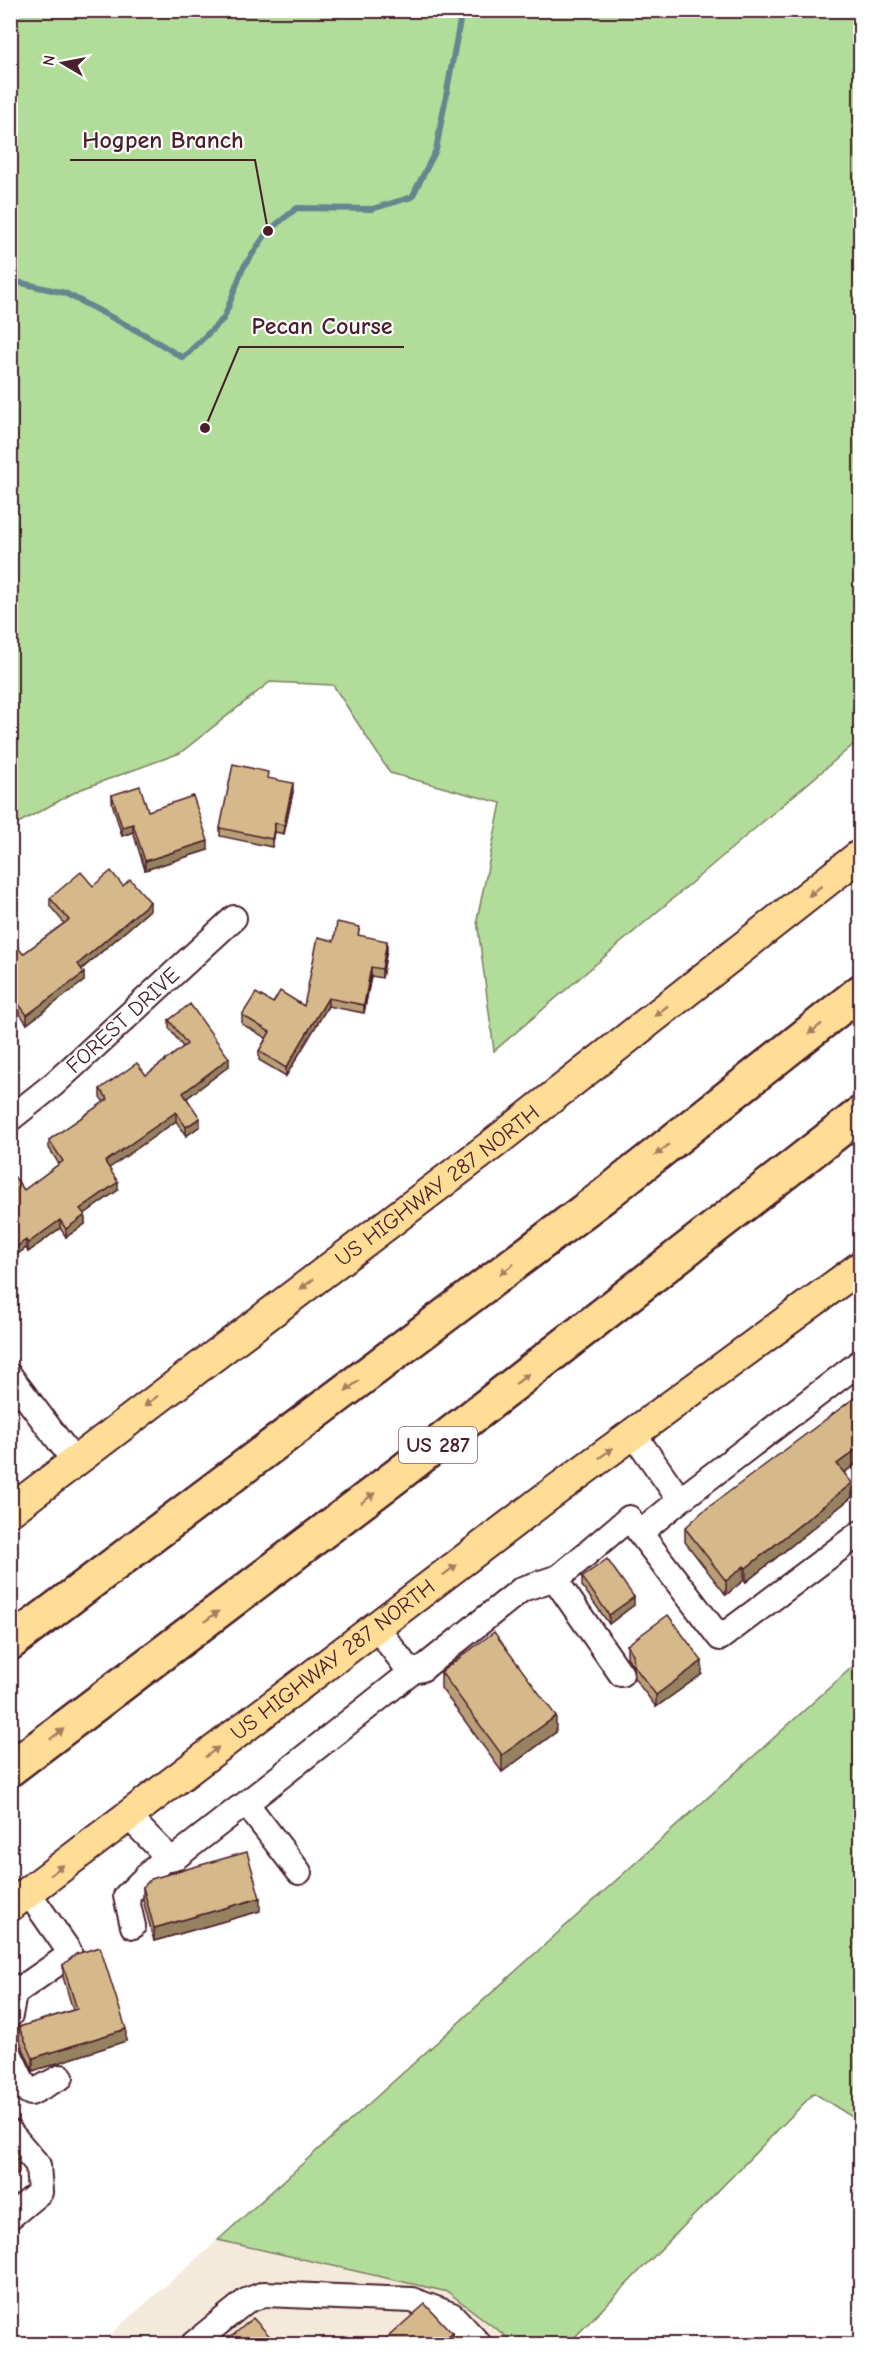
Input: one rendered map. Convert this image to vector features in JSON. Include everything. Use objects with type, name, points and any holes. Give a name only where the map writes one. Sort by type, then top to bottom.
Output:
[{"type":"highway","points":[[10,1643],[605,1195],[861,992]]},
{"type":"highway","name":"US 287","points":[[10,1769],[399,1474],[861,1114]]},
{"type":"main road","name":"US HIGHWAY 287 NORTH","points":[[10,1510],[493,1144],[861,855]]},
{"type":"main road","name":"US HIGHWAY 287 NORTH","points":[[19,1899],[633,1433],[861,1267]]},
{"type":"street","name":"FOREST DRIVE","points":[[10,1119],[54,1084],[234,918]]},
{"type":"street","points":[[640,1533],[861,1362]]},
{"type":"street","points":[[10,1376],[75,1462]]},
{"type":"street","points":[[633,1433],[680,1500]]},
{"type":"street","points":[[133,1926],[126,1896],[166,1857],[176,1857],[413,1671],[422,1669],[522,1590],[559,1577],[629,1518],[720,1638],[861,1533]]},
{"type":"street","points":[[559,1577],[560,1585],[621,1674]]},
{"type":"street","points":[[376,1627],[405,1665],[413,1671]]},
{"type":"street","points":[[243,1806],[249,1808],[299,1872]]},
{"type":"street","points":[[128,1816],[166,1857]]},
{"type":"street","points":[[10,2015],[13,1987],[19,1990],[65,1958],[69,1951],[19,1899]]},
{"type":"street","points":[[10,2055],[27,2091],[31,2092],[61,2077]]},
{"type":"street","points":[[10,2132],[38,2165],[40,2192],[10,2217]]},
{"type":"street","points":[[193,2344],[246,2301],[264,2294],[412,2300],[452,2315],[478,2344]]},
{"type":"shaded area","points":[[218,2240],[448,2292],[516,2344],[99,2344]]},
{"type":"green space","points":[[10,11],[860,11],[860,739],[494,1051],[477,920],[501,803],[390,773],[333,685],[270,682],[180,753],[79,790],[11,827]]},
{"type":"green space","points":[[860,1660],[860,2122],[814,2093],[568,2344],[516,2344],[448,2292],[218,2240]]},
{"type":"building","points":[[233,764],[268,772],[267,778],[293,783],[284,825],[275,823],[272,839],[220,828]]},
{"type":"building","points":[[140,786],[148,811],[193,796],[208,841],[145,861],[133,824],[122,827],[112,795]]},
{"type":"building","points":[[111,871],[123,886],[130,879],[150,902],[78,964],[84,973],[27,1015],[15,999],[10,1002],[10,936],[23,954],[69,920],[50,898],[81,872],[93,886]]},
{"type":"building","points":[[337,922],[360,927],[358,935],[387,941],[382,969],[371,967],[364,1005],[328,998],[286,1068],[259,1051],[270,1032],[242,1015],[256,993],[273,1003],[280,991],[304,1006],[318,937],[334,941]]},
{"type":"building","points":[[190,1004],[229,1058],[183,1093],[200,1118],[186,1127],[176,1112],[126,1147],[105,1162],[118,1182],[80,1209],[85,1215],[66,1229],[60,1220],[28,1243],[26,1240],[10,1251],[10,1171],[24,1190],[63,1161],[49,1140],[108,1099],[100,1089],[137,1063],[146,1075],[187,1044],[169,1020]]},
{"type":"building","points":[[861,1393],[861,1446],[837,1464],[852,1483],[746,1568],[744,1566],[726,1581],[685,1528],[702,1512]]},
{"type":"building","points":[[607,1559],[634,1597],[609,1615],[582,1577]]},
{"type":"building","points":[[668,1615],[702,1661],[656,1695],[634,1666],[633,1654],[627,1645]]},
{"type":"building","points":[[494,1632],[556,1716],[502,1755],[441,1672]]},
{"type":"building","points":[[247,1852],[260,1898],[154,1928],[143,1887],[151,1879]]},
{"type":"building","points":[[100,1947],[126,2029],[33,2058],[19,2027],[77,2009],[63,1965],[76,1954]]},
{"type":"building","points":[[10,2145],[19,2157],[10,2163]]},
{"type":"building","points":[[425,2304],[452,2333],[438,2344],[380,2344]]},
{"type":"building","points":[[253,2318],[277,2344],[223,2344]]},
{"type":"waterway","points":[[10,289],[17,282],[65,293],[149,337],[183,358],[224,318],[243,268],[268,231],[297,208],[372,209],[412,197],[436,150],[462,10]]},
{"type":"place","name":"Hogpen Branch","points":[[268,231]]},
{"type":"place","name":"Pecan Course","points":[[205,428]]}]
